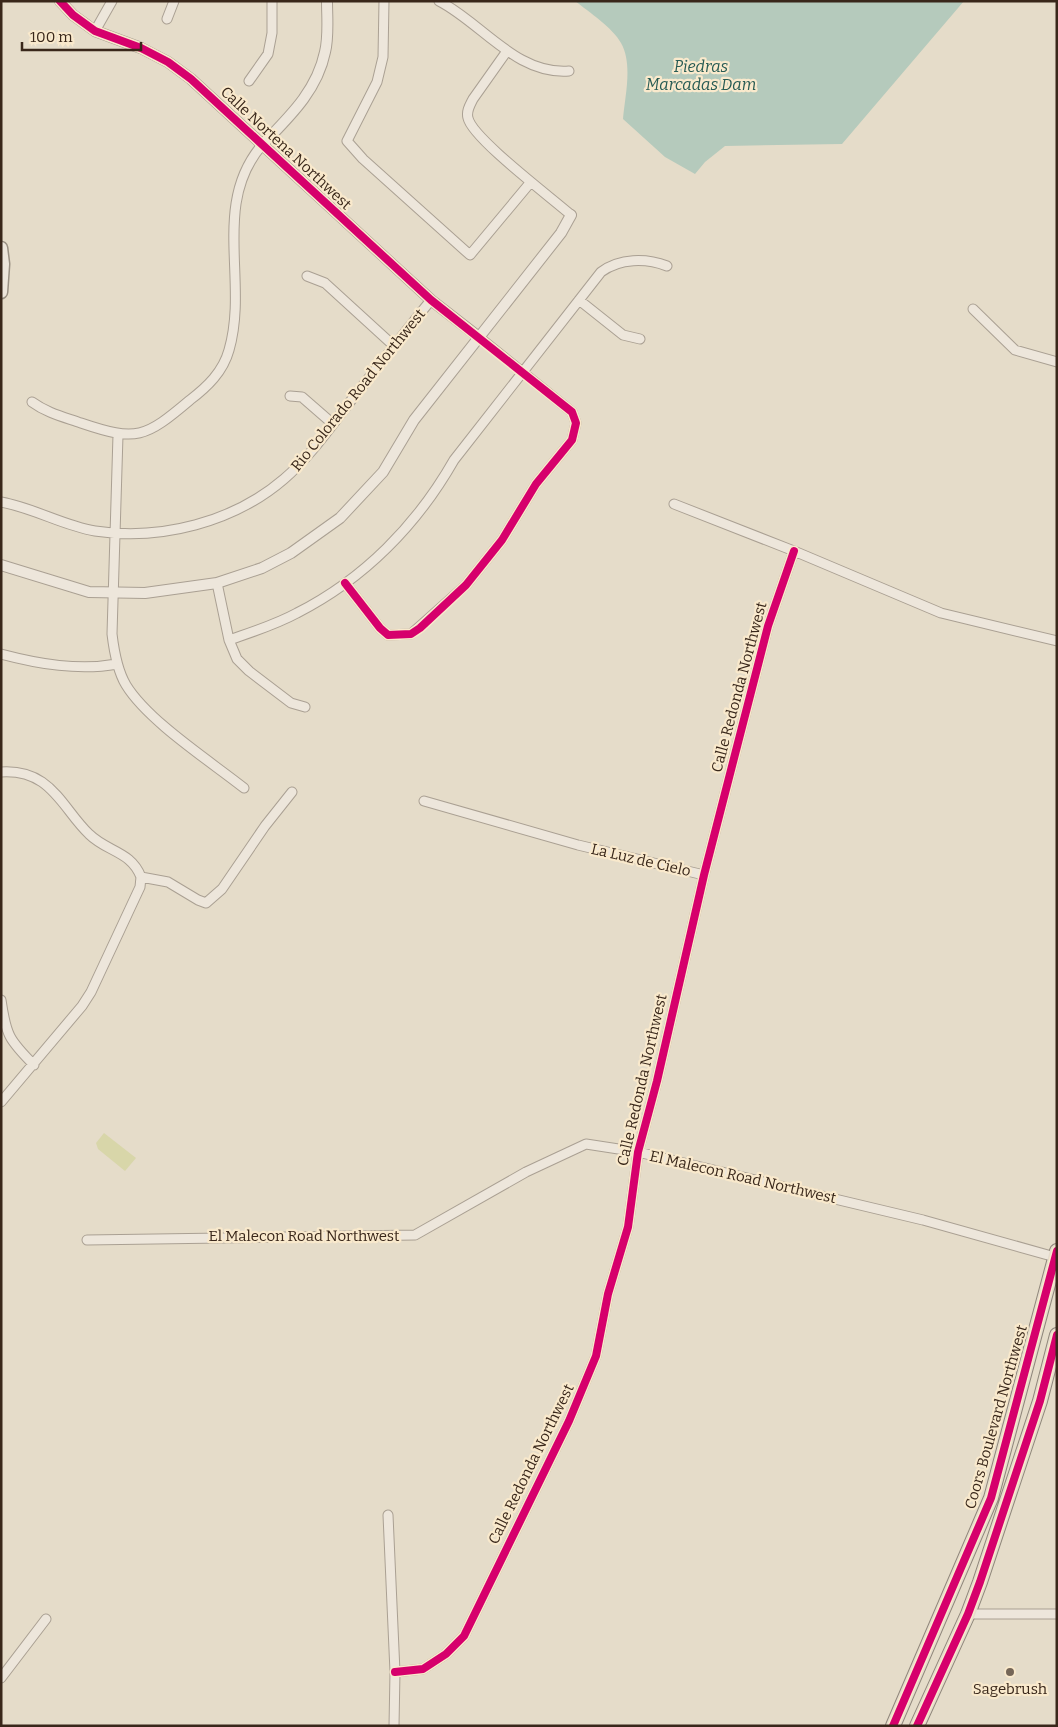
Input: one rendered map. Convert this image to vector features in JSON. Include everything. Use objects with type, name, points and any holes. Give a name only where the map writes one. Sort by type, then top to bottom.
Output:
[{"type":"main road","points":[[1,248],[1,292]]},
{"type":"main road","name":"Coors Boulevard Northwest","points":[[893,1726],[991,1498],[1056,1254]]},
{"type":"main road","points":[[917,1726],[968,1614],[1040,1401],[1057,1335]]},
{"type":"street","name":"Calle Nortena Northwest","points":[[60,1],[73,15],[95,31],[141,48],[168,62],[191,79],[431,300],[480,338]]},
{"type":"street","points":[[95,31],[112,1]]},
{"type":"street","points":[[167,19],[174,1]]},
{"type":"street","points":[[249,81],[268,54],[272,34],[272,1]]},
{"type":"street","points":[[32,402],[45,411],[118,435],[136,434],[157,427],[208,386],[229,352],[235,326],[235,200],[246,168],[262,145],[296,109],[316,80],[325,52],[327,1]]},
{"type":"street","points":[[384,1],[383,58],[377,82],[347,141],[362,159],[470,255],[530,183]]},
{"type":"street","points":[[438,1],[507,51],[539,69],[554,72],[569,71]]},
{"type":"street","points":[[1,565],[89,592],[145,593],[217,582],[262,568],[316,537],[340,518],[383,472],[414,420],[561,233],[571,215],[530,183],[471,127],[468,108],[507,51]]},
{"type":"street","points":[[230,640],[295,614],[317,603],[345,584],[382,554],[414,521],[438,488],[454,460],[601,272],[609,266],[623,261],[646,261],[667,266]]},
{"type":"street","points":[[306,276],[325,283],[394,346]]},
{"type":"street","name":"Rio Colorado Road Northwest","points":[[1,502],[44,514],[74,526],[116,533],[160,531],[191,526],[215,519],[243,507],[285,479],[301,463],[431,300]]},
{"type":"street","points":[[579,300],[623,335],[640,339]]},
{"type":"street","points":[[973,309],[1015,350],[1057,362]]},
{"type":"street","points":[[345,584],[380,628],[388,635],[400,636],[411,634],[420,628],[466,585],[502,540],[536,484],[572,440],[576,424],[572,412],[480,338]]},
{"type":"street","points":[[290,396],[302,397],[333,424]]},
{"type":"street","points":[[118,435],[112,634],[117,664],[125,684],[139,704],[244,788]]},
{"type":"street","points":[[674,504],[794,551],[941,613],[1057,641]]},
{"type":"street","name":"Calle Redonda Northwest","points":[[395,1672],[423,1669],[446,1654],[464,1636],[569,1421],[596,1356],[608,1294],[628,1227],[638,1152],[657,1081],[704,875],[768,626],[794,551]]},
{"type":"street","points":[[217,582],[230,640],[237,659],[249,671],[291,703],[305,707]]},
{"type":"street","points":[[1,654],[77,668],[95,669],[117,664]]},
{"type":"street","points":[[1,772],[26,774],[41,781],[89,834],[131,860],[137,866],[141,877],[140,887],[91,992],[34,1065],[1,1102]]},
{"type":"street","points":[[141,877],[168,882],[206,903],[222,889],[265,826],[292,792]]},
{"type":"street","name":"La Luz de Cielo","points":[[424,801],[578,845],[704,875]]},
{"type":"street","points":[[1,1000],[7,1033],[13,1044],[34,1065]]},
{"type":"street","name":"El Malecon Road Northwest","points":[[87,1240],[415,1235],[526,1172],[586,1144],[638,1152],[923,1220],[1056,1254]]},
{"type":"street","points":[[388,1515],[395,1672],[394,1726]]},
{"type":"street","points":[[968,1614],[1057,1614]]},
{"type":"street","points":[[1,1678],[46,1619]]},
{"type":"shaded area","points":[[104,1133],[136,1158],[125,1171],[98,1149],[96,1143]]},
{"type":"water","name":"Piedras Marcadas Dam","points":[[575,1],[964,1],[842,144],[725,146],[705,162],[695,174],[665,157],[623,119],[627,80],[625,51],[617,37],[600,20]]},
{"type":"cycle path","points":[[60,1],[73,15],[95,31],[141,48],[168,62],[191,79],[431,300],[572,412],[576,423],[572,440],[536,484],[502,540],[466,585],[420,628],[411,634],[388,635],[380,628],[345,583]]},
{"type":"cycle path","points":[[395,1672],[423,1669],[446,1654],[464,1636],[569,1421],[596,1356],[608,1294],[628,1227],[638,1152],[657,1081],[704,875],[768,626],[794,551]]},
{"type":"cycle path","points":[[893,1726],[991,1498],[1057,1251]]},
{"type":"cycle path","points":[[917,1726],[968,1614],[980,1582],[1040,1401],[1057,1335]]},
{"type":"place","name":"Sagebrush","points":[[1010,1672]]}]
